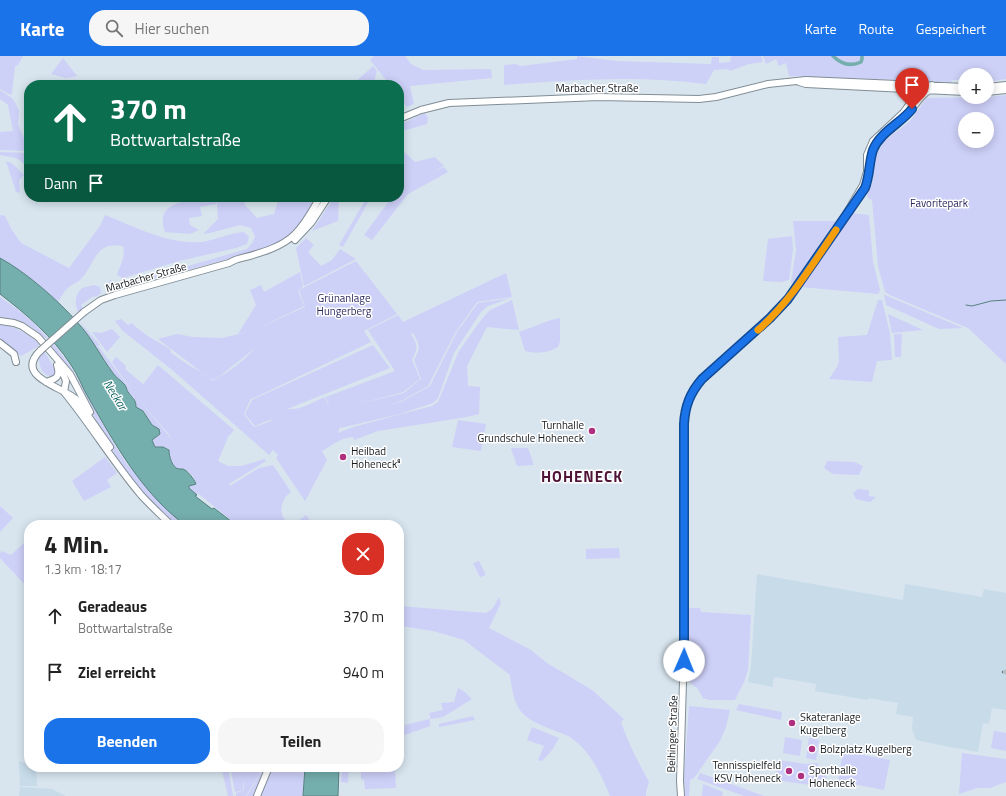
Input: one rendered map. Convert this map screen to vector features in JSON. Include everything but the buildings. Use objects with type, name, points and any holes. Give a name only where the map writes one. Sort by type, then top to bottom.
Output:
[{"type":"main road","name":"Marbacher Straße","points":[[404,117],[421,110],[449,103],[599,97],[695,99],[716,97],[768,84],[806,80],[914,84],[958,91]]},
{"type":"main road","name":"Marbacher Straße","points":[[796,82],[806,84],[901,89],[922,92]]},
{"type":"main road","points":[[914,84],[918,86],[922,92]]},
{"type":"main road","points":[[994,86],[1006,85]]},
{"type":"main road","name":"Marbacher Straße","points":[[931,87],[958,87]]},
{"type":"main road","points":[[852,205],[865,180],[867,155],[871,145],[881,132],[903,113],[911,102],[922,92],[931,87]]},
{"type":"main road","points":[[901,89],[908,92],[911,102]]},
{"type":"main road","points":[[994,91],[1006,90]]},
{"type":"main road","points":[[852,205],[865,188],[875,146],[883,135],[908,114],[922,92]]},
{"type":"main road","name":"Marbacher Straße","points":[[309,221],[318,202]]},
{"type":"main road","name":"Marbacher Straße","points":[[46,382],[36,375],[34,371],[34,360],[38,353],[84,312],[101,300],[279,250],[293,241],[324,202]]},
{"type":"main road","name":"Beihinger Straße","points":[[681,796],[680,781],[684,648],[685,414],[688,400],[693,390],[702,379],[770,318],[785,302],[852,205]]},
{"type":"main road","points":[[0,321],[14,323],[30,330],[38,337],[70,374],[95,424]]},
{"type":"main road","points":[[0,343],[14,354],[16,362]]},
{"type":"main road","points":[[46,382],[55,378],[59,372],[54,356]]},
{"type":"main road","points":[[54,356],[65,376],[66,384],[64,392]]},
{"type":"main road","points":[[46,382],[72,395],[77,400],[95,424],[123,471]]},
{"type":"main road","points":[[64,392],[81,413],[114,460],[142,495],[166,520]]},
{"type":"main road","points":[[257,796],[267,772]]},
{"type":"shaded area","points":[[757,574],[903,600],[905,584],[982,597],[984,589],[1006,593],[1006,710],[992,708],[989,724],[983,723],[978,752],[916,740],[912,729],[913,717],[896,714],[898,703],[868,698],[868,700],[815,691],[816,684],[775,677],[773,680],[773,687],[748,682],[751,666]]},
{"type":"shaded area","points":[[19,761],[24,763],[24,772],[36,772],[37,786],[20,786]]},
{"type":"shaded area","points":[[20,787],[52,789],[66,796],[19,796]]},
{"type":"green space","points":[[0,56],[23,56],[18,65],[15,66],[11,95],[0,89]]},
{"type":"green space","points":[[374,56],[405,56],[411,64],[423,70],[491,69],[492,78],[410,86],[414,104],[407,107],[404,103],[404,80],[386,80],[370,60]]},
{"type":"green space","points":[[577,56],[617,61],[711,64],[712,57],[719,57],[719,63],[730,62],[731,56],[761,56],[763,62],[749,64],[730,71],[728,69],[714,70],[706,84],[680,81],[605,79],[504,85],[504,65],[515,64],[521,66],[577,59]]},
{"type":"green space","points":[[763,56],[1006,56],[1006,79],[994,81],[994,68],[958,68],[958,80],[951,80],[952,82],[915,81],[915,79],[907,78],[905,80],[789,76],[786,63],[779,66],[776,59],[766,64]]},
{"type":"green space","points":[[63,58],[77,76],[66,78],[51,74]]},
{"type":"green space","points":[[373,66],[377,71],[374,80],[358,80]]},
{"type":"green space","points":[[0,90],[12,98],[15,102],[19,111],[18,124],[24,138],[24,151],[0,150],[0,132],[13,131],[8,105],[0,99]]},
{"type":"green space","name":"Favoritepark","points":[[1006,95],[1006,364],[968,328],[885,292],[878,266],[872,200],[868,198],[867,194],[872,184],[876,156],[883,142],[910,121],[927,98],[958,97],[958,104],[994,104],[994,96]]},
{"type":"green space","points":[[425,113],[428,118],[427,124],[404,131],[404,123]]},
{"type":"green space","points":[[0,152],[24,153],[24,164],[17,158],[0,155]]},
{"type":"green space","points":[[404,152],[415,162],[435,157],[444,166],[430,173],[444,167],[448,172],[408,194],[404,199]]},
{"type":"green space","points":[[6,161],[13,164],[24,175],[19,180],[20,193],[16,192]]},
{"type":"green space","points":[[182,202],[217,202],[216,204],[200,207],[202,216],[189,218],[190,225],[199,230],[190,234],[165,232],[163,222],[164,214],[168,208],[174,204]]},
{"type":"green space","points":[[218,202],[244,202],[257,218],[274,214],[278,202],[314,202],[296,231],[284,242],[255,252],[123,287],[116,287],[109,283],[110,280],[122,285],[247,249],[253,242],[255,236],[251,228],[240,225],[203,234],[218,219]]},
{"type":"green space","points":[[331,202],[339,202],[338,221],[312,231]]},
{"type":"green space","points":[[364,202],[368,202],[343,247],[339,245]]},
{"type":"green space","points":[[388,202],[402,202],[372,240],[364,235]]},
{"type":"green space","points":[[851,213],[869,215],[873,262],[880,290],[878,294],[801,287]]},
{"type":"green space","points":[[0,215],[5,216],[21,243],[69,268],[100,226],[105,215],[140,230],[177,241],[202,242],[244,232],[249,237],[247,244],[236,248],[179,261],[123,278],[117,275],[123,257],[123,246],[113,245],[106,247],[97,255],[80,280],[67,289],[58,302],[11,264],[0,258]]},
{"type":"green space","points":[[793,221],[836,221],[793,284],[791,283],[796,250]]},
{"type":"green space","points":[[792,236],[793,250],[789,280],[781,282],[763,281],[768,239]]},
{"type":"green space","points":[[306,238],[314,245],[308,252],[321,266],[332,260],[340,249],[356,259],[304,286],[296,248]]},
{"type":"green space","name":"Grünanlage Hungerberg","points":[[356,261],[397,314],[364,331],[371,342],[252,399],[251,398],[244,414],[255,427],[271,421],[272,419],[255,426],[245,414],[252,400],[373,345],[390,368],[287,409],[297,409],[325,397],[330,411],[326,397],[395,371],[368,330],[398,315],[403,322],[506,273],[512,297],[477,302],[455,333],[428,386],[401,401],[388,405],[401,402],[430,386],[457,332],[478,303],[511,298],[488,306],[481,312],[454,353],[438,398],[433,403],[400,414],[340,428],[344,416],[338,433],[353,427],[432,406],[438,402],[459,351],[490,310],[512,300],[519,330],[487,327],[467,366],[468,386],[480,387],[479,414],[378,431],[354,440],[353,437],[340,440],[322,451],[327,460],[305,501],[276,458],[278,455],[273,450],[269,455],[171,369],[123,331],[115,321],[121,319],[128,325],[132,323],[145,334],[170,349],[171,353],[202,372],[158,339],[177,334],[193,337],[222,338],[252,331],[305,307],[299,290]],"holes":[[[413,333],[419,346],[414,360],[421,379],[404,393],[354,405],[403,392],[420,379],[412,360],[416,347],[415,341],[411,334]],[[255,348],[241,362],[224,374],[212,381],[208,377],[212,380],[220,376]]]},
{"type":"green space","points":[[300,272],[303,286],[298,291],[304,306],[252,331],[238,334],[256,305],[250,290],[261,285],[264,292]]},
{"type":"green space","points":[[94,285],[100,287],[101,293],[98,296],[92,297],[81,305],[83,308],[78,312],[76,302],[78,293],[82,288]]},
{"type":"green space","points":[[884,295],[963,328],[939,329],[886,305]]},
{"type":"green space","points":[[0,297],[26,316],[48,338],[46,339],[30,326],[20,321],[0,317]]},
{"type":"green space","points":[[878,300],[882,300],[890,333],[892,360],[877,361],[872,382],[829,379],[839,362],[838,337],[867,335]]},
{"type":"green space","points":[[888,314],[923,330],[892,333]]},
{"type":"green space","points":[[560,318],[560,341],[558,347],[550,351],[542,352],[525,351],[519,332]]},
{"type":"green space","points":[[79,321],[100,345],[97,347],[99,347],[135,395],[112,362],[116,357],[126,366],[125,369],[143,384],[142,386],[158,365],[234,430],[228,437],[218,461],[228,466],[241,466],[265,459],[266,461],[229,484],[230,486],[259,468],[273,465],[291,492],[284,500],[281,509],[286,520],[231,520],[199,494],[196,495],[191,491],[189,486],[195,484],[192,476],[189,472],[178,469],[174,466],[170,458],[169,449],[155,447],[152,440],[158,436],[159,429],[152,425],[144,411],[136,407],[134,397],[129,394],[126,386],[115,375]],"holes":[[[135,395],[167,432],[173,441]]]},
{"type":"green space","points":[[0,325],[6,325],[16,329],[40,344],[21,356],[0,341]]},
{"type":"green space","points":[[112,329],[120,337],[107,352],[92,332],[101,333]]},
{"type":"green space","points":[[894,334],[902,334],[901,357],[895,357]]},
{"type":"green space","points":[[53,343],[69,364],[128,466],[157,499],[180,520],[170,520],[124,469],[70,373],[51,345]]},
{"type":"green space","points":[[44,351],[56,371],[55,376],[47,375],[42,371],[39,357]]},
{"type":"green space","points":[[458,420],[486,424],[481,451],[452,447]]},
{"type":"green space","points":[[511,448],[528,448],[534,465],[517,466]]},
{"type":"green space","points":[[105,457],[117,473],[107,480],[111,487],[84,501],[72,481]]},
{"type":"green space","points":[[827,461],[854,462],[863,466],[859,475],[833,474],[824,468]]},
{"type":"green space","points":[[858,489],[869,490],[869,496],[876,497],[870,502],[856,499],[853,493]]},
{"type":"green space","points":[[0,506],[13,518],[0,532]]},
{"type":"green space","points":[[306,515],[310,520],[300,520]]},
{"type":"green space","points":[[24,544],[24,584],[0,558],[0,553],[2,551],[11,555]]},
{"type":"green space","points":[[619,548],[620,558],[586,559],[586,549]]},
{"type":"green space","points":[[479,561],[486,575],[480,577],[473,563]]},
{"type":"green space","points":[[499,597],[501,603],[489,628],[531,650],[547,663],[592,690],[624,719],[621,722],[637,760],[649,782],[646,796],[610,796],[594,762],[582,747],[568,736],[538,724],[523,714],[513,694],[510,675],[464,640],[433,631],[404,626],[404,606],[486,613],[493,608]]},
{"type":"green space","points":[[687,608],[700,608],[701,612],[751,615],[748,670],[735,700],[709,700],[703,698],[698,689],[688,681]]},
{"type":"green space","points":[[458,688],[472,699],[443,717],[431,719],[429,713],[443,710],[441,703],[454,702]]},
{"type":"green space","points":[[739,704],[782,712],[781,720],[736,710]]},
{"type":"green space","points":[[689,706],[730,710],[726,727],[720,741],[694,778],[690,780],[689,796],[685,796],[684,777]]},
{"type":"green space","points":[[473,716],[475,720],[439,727],[439,724]]},
{"type":"green space","points":[[430,719],[430,726],[404,735],[405,725]]},
{"type":"green space","points":[[532,727],[559,738],[553,749],[542,761],[538,760],[544,746],[527,740]]},
{"type":"green space","points":[[994,731],[1006,733],[1006,751],[991,748]]},
{"type":"green space","points":[[785,737],[802,740],[800,756],[783,753]]},
{"type":"green space","points":[[809,738],[819,740],[816,760],[806,758]]},
{"type":"green space","points":[[843,751],[890,760],[884,790],[838,781]]},
{"type":"green space","points":[[962,753],[1006,759],[1006,782],[990,788],[977,788],[959,794]]},
{"type":"green space","name":"Sporthalle Hoheneck","points":[[778,760],[806,764],[818,763],[817,770],[827,771],[825,787],[775,780]]},
{"type":"green space","points":[[222,772],[229,772],[233,796],[228,796]]},
{"type":"green space","points":[[231,772],[260,772],[246,796],[236,796],[236,793],[244,790],[243,776],[243,790],[235,792]]},
{"type":"green space","points":[[260,772],[265,772],[254,796],[247,796]]},
{"type":"green space","points":[[269,772],[305,772],[303,796],[259,796]]},
{"type":"green space","points":[[342,772],[349,772],[348,783],[341,782]]},
{"type":"green space","points":[[361,772],[395,772],[396,788],[365,789],[364,780],[361,779]]},
{"type":"green space","points":[[700,773],[764,796],[744,796],[697,779]]},
{"type":"green space","points":[[703,784],[723,792],[722,796],[702,796]]},
{"type":"water","name":"Neckar","points":[[0,258],[42,288],[78,323],[88,335],[114,375],[125,385],[128,392],[135,400],[136,407],[143,411],[152,425],[159,429],[160,434],[152,440],[155,447],[163,447],[169,450],[170,458],[174,466],[185,470],[194,480],[196,484],[189,486],[189,488],[197,495],[195,496],[230,520],[179,520],[169,512],[155,498],[130,466],[108,432],[64,355],[38,326],[0,294]]},
{"type":"water","points":[[305,772],[339,772],[338,796],[303,796]]},
{"type":"waterway","points":[[833,56],[842,63],[846,64],[857,64],[861,62],[862,56]]},
{"type":"waterway","points":[[966,305],[972,306],[991,301],[1006,300]]},
{"type":"slow traffic","points":[[758,330],[788,299],[836,230]]},
{"type":"place","name":"Turnhalle Grundschule Hoheneck","points":[[592,431]]},
{"type":"place","name":"Heilbad Hoheneck⁸","points":[[343,457]]},
{"type":"place","name":"Skateranlage Kugelberg","points":[[792,723]]},
{"type":"place","name":"Bolzplatz Kugelberg","points":[[812,749]]},
{"type":"place","name":"Tennisspielfeld KSV Hoheneck","points":[[789,771]]},
{"type":"place","name":"Sporthalle Hoheneck","points":[[801,776]]},
{"type":"district","name":"HOHENECK","points":[[582,477]]},
{"type":"route","points":[[684,661],[684,424],[688,400],[694,388],[702,379],[770,318],[788,299],[865,188],[868,180],[873,150],[880,138],[901,121],[912,109]]}]
